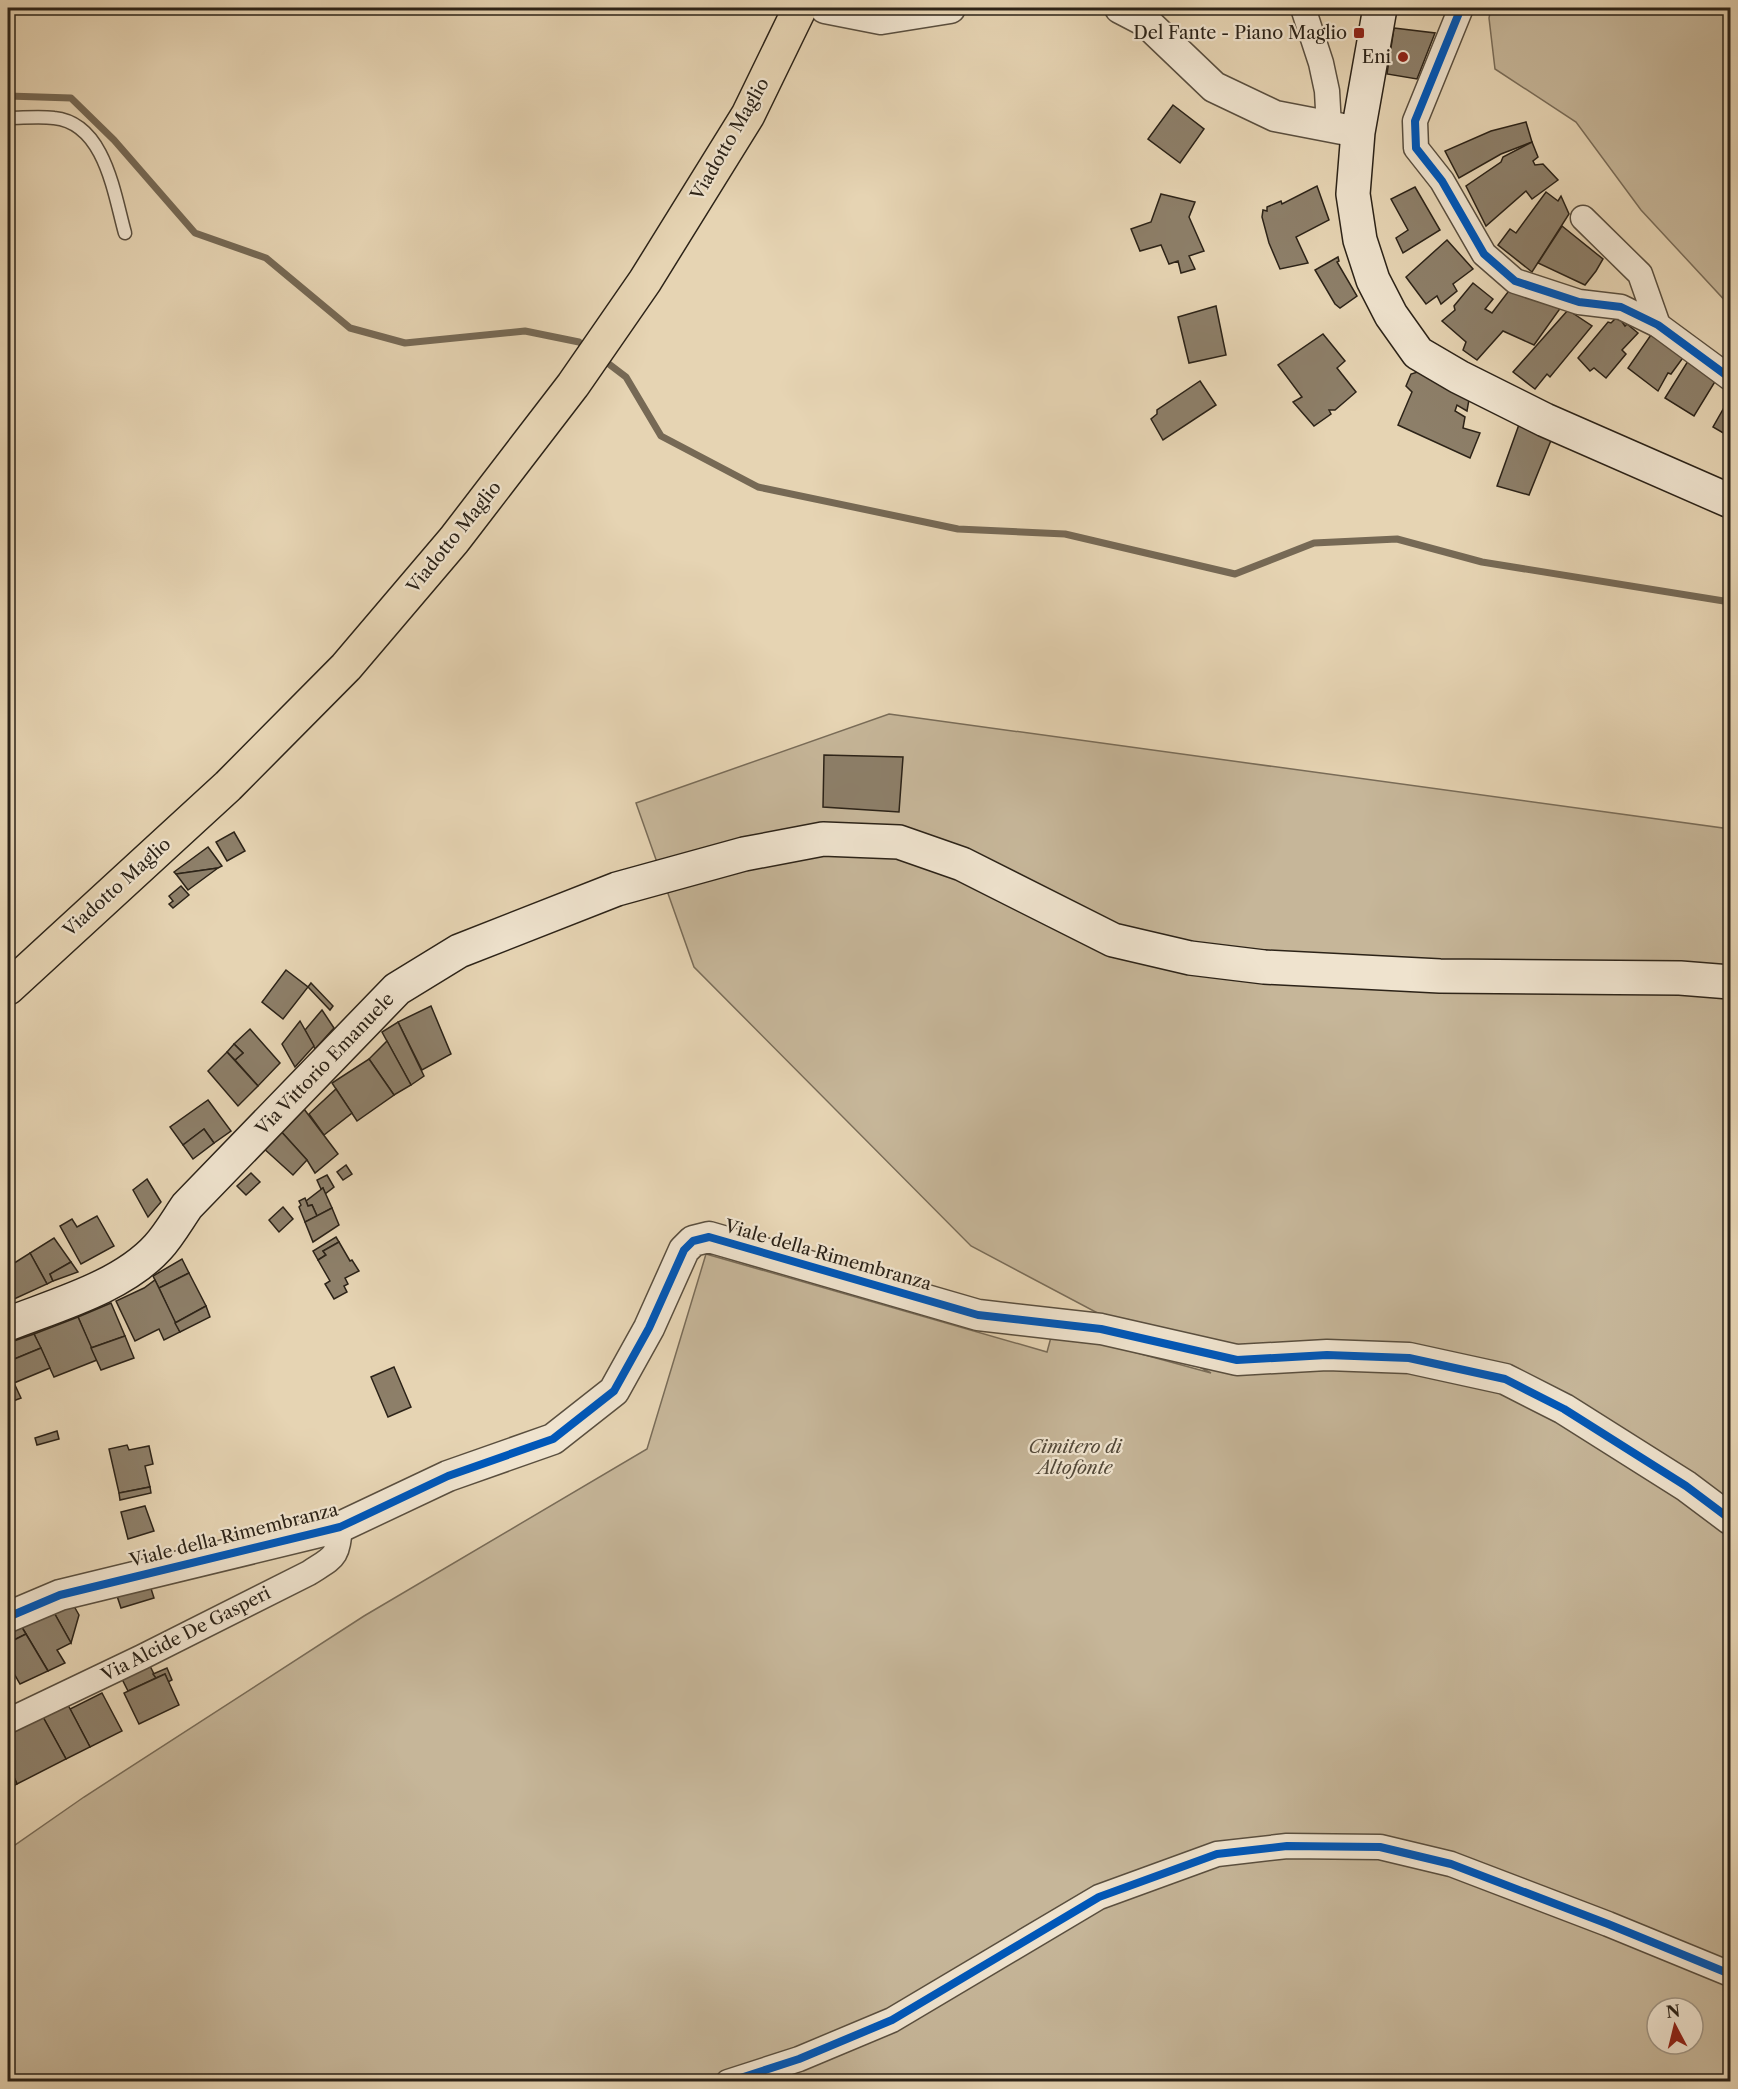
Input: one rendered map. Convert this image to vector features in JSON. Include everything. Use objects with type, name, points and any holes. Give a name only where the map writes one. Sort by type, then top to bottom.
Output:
[{"type":"main road","name":"Viadotto Maglio","points":[[8,988],[228,786],[346,667],[454,540],[573,384],[645,281],[748,115],[800,8]]},
{"type":"main road","points":[[1380,8],[1343,129],[1360,240],[1378,289],[1391,315],[1418,352],[1459,377],[1545,420],[1731,501]]},
{"type":"main road","name":"Via Vittorio Emanuele","points":[[8,1324],[75,1299],[119,1277],[143,1261],[159,1247],[187,1206],[397,989],[459,951],[617,889],[744,854],[823,839],[898,842],[962,864],[1113,940],[1190,958],[1264,967],[1440,976],[1668,978],[1731,982]]},
{"type":"street","points":[[825,8],[881,19],[950,8]]},
{"type":"street","points":[[1120,8],[1145,21],[1214,87],[1275,116],[1343,129]]},
{"type":"street","points":[[1303,8],[1321,63],[1327,91],[1343,129]]},
{"type":"street","points":[[1461,8],[1415,121],[1416,148],[1442,181],[1484,254],[1515,281],[1579,302],[1621,307],[1658,325],[1731,378]]},
{"type":"street","points":[[1583,218],[1640,274],[1658,325]]},
{"type":"street","name":"Viale della Rimembranza","points":[[8,1617],[60,1595],[340,1527],[448,1476],[553,1438],[614,1391],[649,1328],[684,1250],[693,1241],[709,1237],[978,1315],[1101,1329],[1237,1360],[1327,1355],[1409,1358],[1505,1379],[1564,1408],[1686,1486],[1731,1519]]},
{"type":"street","name":"Via Alcide De Gasperi","points":[[8,1721],[309,1574],[334,1557],[339,1543],[340,1527]]},
{"type":"street","points":[[728,2082],[799,2059],[892,2020],[1099,1897],[1217,1854],[1287,1846],[1380,1847],[1451,1864],[1731,1974]]},
{"type":"lane","points":[[8,118],[56,118],[74,125],[93,140],[105,160],[125,233]]},
{"type":"green space","points":[[1491,8],[1730,8],[1730,306],[1641,210],[1576,122],[1495,69],[1489,18]]},
{"type":"green space","name":"Cimitero di Altofonte","points":[[889,714],[1730,829],[1730,2081],[8,2081],[8,1850],[84,1797],[364,1616],[647,1449],[706,1254],[1047,1352],[1053,1330],[1211,1373],[971,1246],[694,967],[636,803]]},
{"type":"building","points":[[1394,28],[1435,33],[1417,79],[1387,74]]},
{"type":"building","points":[[1173,105],[1204,129],[1180,163],[1148,139]]},
{"type":"building","points":[[1526,122],[1532,142],[1501,154],[1459,178],[1445,151],[1491,131]]},
{"type":"building","points":[[1532,142],[1538,157],[1533,161],[1535,165],[1543,164],[1558,180],[1532,199],[1526,191],[1486,226],[1466,186],[1501,162],[1503,157]]},
{"type":"building","points":[[1317,186],[1329,220],[1296,237],[1308,263],[1280,269],[1269,243],[1262,217],[1263,210],[1267,211],[1267,207],[1281,201],[1282,204]]},
{"type":"building","points":[[1415,187],[1440,230],[1403,253],[1396,238],[1408,230],[1391,199]]},
{"type":"building","points":[[1546,192],[1558,201],[1561,196],[1569,214],[1532,272],[1498,245],[1510,229],[1516,233]]},
{"type":"building","points":[[1161,194],[1195,202],[1189,217],[1204,251],[1189,256],[1195,269],[1181,273],[1178,261],[1169,264],[1161,245],[1140,251],[1131,229],[1151,222]]},
{"type":"building","points":[[1562,226],[1603,259],[1585,285],[1538,263]]},
{"type":"building","points":[[1447,240],[1473,269],[1453,284],[1457,291],[1441,304],[1437,296],[1426,304],[1406,277]]},
{"type":"building","points":[[1338,257],[1337,262],[1357,296],[1340,308],[1335,304],[1315,270]]},
{"type":"building","points":[[1473,283],[1493,299],[1485,309],[1492,313],[1511,288],[1564,303],[1534,345],[1503,331],[1477,360],[1463,350],[1466,342],[1442,321],[1455,310],[1454,306]]},
{"type":"building","points":[[1216,306],[1226,355],[1189,363],[1178,317]]},
{"type":"building","points":[[1568,310],[1592,326],[1550,377],[1547,374],[1535,389],[1513,372]]},
{"type":"building","points":[[1618,316],[1625,326],[1627,324],[1638,333],[1622,350],[1626,354],[1606,378],[1594,368],[1590,371],[1578,358],[1608,322],[1611,323]]},
{"type":"building","points":[[1653,332],[1685,355],[1671,374],[1668,373],[1658,391],[1628,368]]},
{"type":"building","points":[[1323,334],[1345,361],[1337,368],[1356,392],[1335,410],[1329,410],[1331,414],[1314,426],[1293,402],[1302,397],[1278,365]]},
{"type":"building","points":[[1688,361],[1716,380],[1694,416],[1665,398]]},
{"type":"building","points":[[1424,370],[1470,394],[1467,411],[1457,405],[1455,411],[1465,417],[1463,428],[1480,433],[1470,458],[1398,425],[1412,392],[1406,386],[1411,374]]},
{"type":"building","points":[[1200,381],[1216,405],[1163,440],[1151,419],[1157,414],[1157,410]]},
{"type":"building","points":[[1730,397],[1730,437],[1713,427]]},
{"type":"building","points":[[1521,419],[1554,433],[1529,495],[1497,486]]},
{"type":"building","points":[[824,755],[903,757],[899,812],[823,807]]},
{"type":"building","points":[[234,832],[245,851],[227,861],[216,842]]},
{"type":"building","points":[[208,847],[222,866],[176,874],[174,872]]},
{"type":"building","points":[[218,868],[188,890],[176,874]]},
{"type":"building","points":[[181,886],[189,895],[173,908],[169,904],[173,901],[169,896]]},
{"type":"building","points":[[286,970],[308,987],[283,1019],[262,1002]]},
{"type":"building","points":[[311,983],[333,1006],[330,1010],[308,987]]},
{"type":"building","points":[[431,1006],[451,1054],[422,1070],[398,1022]]},
{"type":"building","points":[[322,1010],[334,1028],[315,1049],[305,1030]]},
{"type":"building","points":[[300,1021],[314,1046],[295,1067],[282,1044]]},
{"type":"building","points":[[398,1022],[424,1076],[411,1085],[382,1032]]},
{"type":"building","points":[[250,1029],[280,1063],[258,1086],[235,1060],[243,1053],[234,1044]]},
{"type":"building","points":[[387,1041],[411,1085],[394,1095],[369,1059]]},
{"type":"building","points":[[234,1044],[243,1053],[235,1060],[227,1052]]},
{"type":"building","points":[[227,1052],[258,1086],[238,1106],[208,1071]]},
{"type":"building","points":[[369,1059],[394,1095],[357,1121],[332,1083]]},
{"type":"building","points":[[336,1089],[352,1113],[324,1135],[309,1114]]},
{"type":"building","points":[[208,1100],[231,1131],[214,1143],[204,1129],[183,1145],[170,1127]]},
{"type":"building","points":[[304,1109],[338,1154],[315,1173],[307,1160],[278,1128]]},
{"type":"building","points":[[278,1128],[307,1160],[293,1175],[261,1146]]},
{"type":"building","points":[[204,1129],[214,1143],[193,1159],[183,1145]]},
{"type":"building","points":[[346,1165],[352,1174],[343,1180],[337,1172]]},
{"type":"building","points":[[251,1173],[260,1182],[246,1195],[237,1186]]},
{"type":"building","points":[[327,1175],[334,1187],[325,1194],[317,1180]]},
{"type":"building","points":[[147,1179],[161,1202],[148,1217],[133,1190]]},
{"type":"building","points":[[323,1188],[332,1208],[317,1216],[312,1205],[308,1206],[306,1201]]},
{"type":"building","points":[[305,1198],[308,1206],[312,1205],[317,1216],[305,1222],[299,1201]]},
{"type":"building","points":[[283,1207],[293,1219],[279,1232],[269,1220]]},
{"type":"building","points":[[332,1208],[339,1225],[313,1242],[305,1222]]},
{"type":"building","points":[[97,1216],[114,1246],[81,1264],[60,1226],[72,1219],[77,1227]]},
{"type":"building","points":[[336,1237],[339,1242],[323,1251],[326,1255],[318,1260],[313,1251]]},
{"type":"building","points":[[54,1238],[71,1262],[50,1274],[53,1281],[47,1284],[30,1253]]},
{"type":"building","points":[[339,1242],[359,1271],[345,1278],[348,1284],[344,1286],[347,1292],[334,1299],[325,1284],[330,1281],[318,1260],[326,1255],[323,1251]]},
{"type":"building","points":[[30,1253],[47,1284],[12,1300],[8,1290],[8,1267]]},
{"type":"building","points":[[182,1259],[189,1273],[159,1288],[153,1276]]},
{"type":"building","points":[[71,1262],[78,1272],[53,1281],[50,1274]]},
{"type":"building","points":[[189,1273],[206,1306],[175,1323],[159,1288]]},
{"type":"building","points":[[155,1280],[180,1332],[164,1340],[159,1329],[135,1341],[116,1301],[144,1288]]},
{"type":"building","points":[[111,1303],[125,1336],[91,1348],[78,1317]]},
{"type":"building","points":[[206,1306],[210,1317],[180,1332],[175,1323]]},
{"type":"building","points":[[78,1317],[97,1360],[54,1377],[34,1334]]},
{"type":"building","points":[[34,1334],[41,1348],[12,1360],[8,1352],[8,1343]]},
{"type":"building","points":[[125,1336],[134,1358],[101,1370],[91,1348]]},
{"type":"building","points":[[41,1348],[50,1368],[14,1383],[21,1398],[8,1403],[8,1352],[12,1360]]},
{"type":"building","points":[[394,1367],[411,1407],[388,1417],[371,1377]]},
{"type":"building","points":[[57,1431],[59,1439],[37,1445],[35,1438]]},
{"type":"building","points":[[127,1445],[129,1450],[149,1446],[153,1464],[145,1466],[150,1487],[119,1493],[109,1449]]},
{"type":"building","points":[[150,1487],[151,1493],[120,1500],[119,1493]]},
{"type":"building","points":[[145,1506],[154,1531],[128,1539],[121,1512]]},
{"type":"building","points":[[148,1579],[154,1598],[121,1608],[115,1590]]},
{"type":"building","points":[[70,1599],[79,1615],[71,1643],[52,1609]]},
{"type":"building","points":[[52,1609],[71,1643],[57,1650],[65,1663],[48,1671],[20,1624]]},
{"type":"building","points":[[20,1624],[26,1634],[8,1643],[8,1630]]},
{"type":"building","points":[[26,1634],[48,1671],[20,1684],[8,1663],[8,1643]]},
{"type":"building","points":[[150,1666],[156,1678],[128,1691],[122,1679]]},
{"type":"building","points":[[167,1668],[172,1680],[168,1682],[165,1674],[156,1678],[153,1674]]},
{"type":"building","points":[[165,1674],[179,1705],[139,1724],[124,1693]]},
{"type":"building","points":[[102,1693],[122,1731],[90,1747],[70,1709]]},
{"type":"building","points":[[68,1705],[90,1747],[66,1759],[43,1717]]},
{"type":"building","points":[[43,1717],[66,1759],[17,1784],[8,1764],[8,1735]]},
{"type":"building","points":[[8,1764],[17,1784],[8,1789]]},
{"type":"waterway","points":[[8,96],[71,98],[114,140],[195,233],[266,258],[350,328],[405,343],[525,331],[579,342],[587,348]]},
{"type":"waterway","points":[[601,358],[626,377],[661,436],[758,487],[958,529],[1065,534],[1235,574],[1314,543],[1397,539],[1482,562],[1730,602]]},
{"type":"cycle path","points":[[1461,8],[1415,121],[1416,148],[1442,181],[1484,254],[1515,281],[1579,302],[1621,307],[1658,325],[1730,378]]},
{"type":"cycle path","points":[[8,1617],[60,1595],[340,1527],[448,1476],[553,1439],[614,1391],[649,1328],[684,1250],[693,1241],[709,1237],[978,1315],[1101,1329],[1237,1360],[1327,1355],[1409,1358],[1505,1379],[1564,1409],[1686,1486],[1730,1519]]},
{"type":"cycle path","points":[[728,2082],[799,2059],[892,2020],[1099,1897],[1217,1854],[1287,1846],[1380,1847],[1451,1864],[1730,1974]]},
{"type":"place","name":"Del Fante - Piano Maglio","points":[[1359,33]]},
{"type":"place","name":"Eni","points":[[1403,57]]}]
